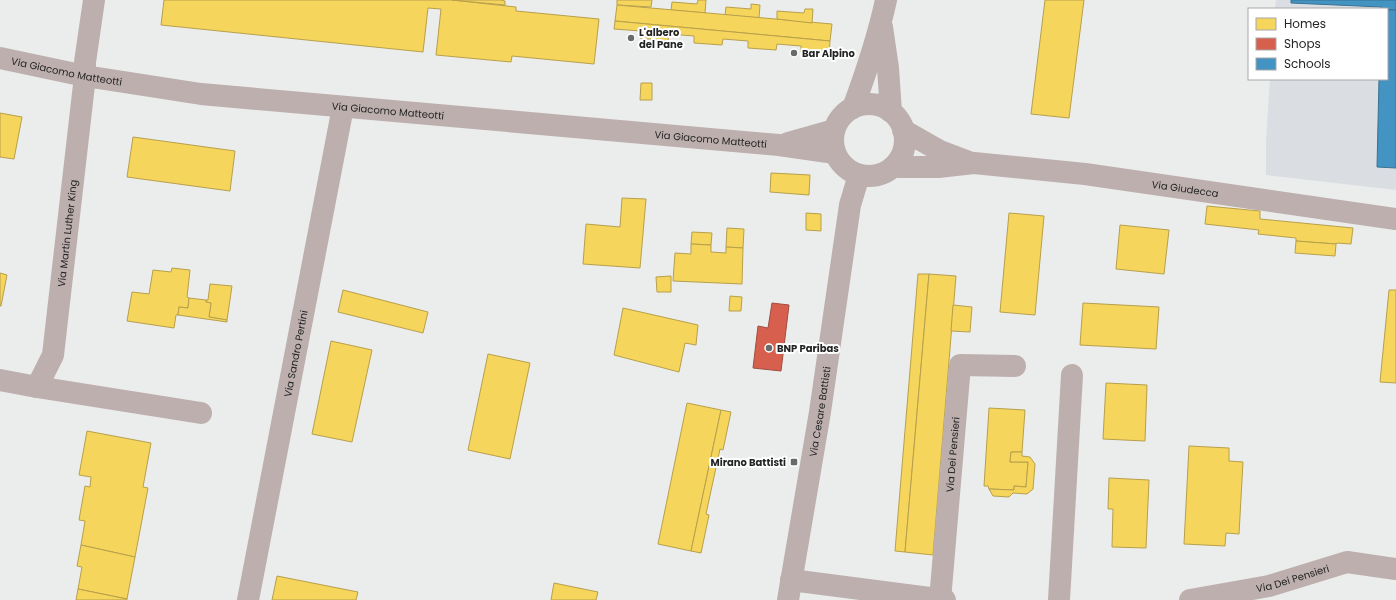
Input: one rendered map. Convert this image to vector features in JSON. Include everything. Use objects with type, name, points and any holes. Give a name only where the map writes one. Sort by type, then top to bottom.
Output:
[{"type":"street","name":"Via Martin Luther King","points":[[37,387],[53,355],[85,76],[85,62],[94,0]]},
{"type":"street","points":[[853,108],[864,78],[886,0]]},
{"type":"street","points":[[881,22],[888,68],[891,112]]},
{"type":"street","name":"Via Giacomo Matteotti","points":[[0,58],[85,76],[201,94],[779,145],[835,153]]},
{"type":"street","points":[[870,104],[881,106],[891,112],[903,130],[903,148],[899,159],[893,167],[882,173],[871,176],[859,175],[849,170],[841,163],[835,153],[833,143],[834,130],[840,119],[853,108],[870,104]]},
{"type":"street","name":"Via Sandro Pertini","points":[[248,600],[343,107]]},
{"type":"street","name":"Via Giacomo Matteotti","points":[[779,145],[834,130]]},
{"type":"street","name":"Via Giudecca","points":[[903,130],[940,150],[974,163]]},
{"type":"street","name":"Via Giudecca","points":[[893,167],[938,167],[974,163],[1085,174],[1396,219]]},
{"type":"street","name":"Via Cesare Battisti","points":[[790,590],[820,412],[850,205],[859,175]]},
{"type":"street","name":"Via Dei Pensieri","points":[[940,600],[960,365],[1015,366]]},
{"type":"street","points":[[1059,600],[1072,376]]},
{"type":"street","points":[[0,380],[201,413]]},
{"type":"street","name":"Via Dei Pensieri","points":[[1190,600],[1269,593],[1347,562],[1396,569]]},
{"type":"street","points":[[790,590],[945,600]]},
{"type":"shaded area","points":[[1276,0],[1396,0],[1396,190],[1266,175],[1266,142],[1270,80],[1388,80],[1388,8],[1275,8]]},
{"type":"building: Homes","points":[[164,0],[452,0],[516,7],[516,11],[599,19],[594,64],[512,56],[511,62],[436,55],[441,9],[428,8],[423,52],[161,25]]},
{"type":"building: Homes","points":[[452,0],[501,0],[505,1],[505,5]]},
{"type":"building: Homes","points":[[617,0],[652,0],[651,7],[617,5]]},
{"type":"building: Homes","points":[[698,0],[706,0],[705,13],[671,10],[672,2],[697,4]]},
{"type":"building: Homes","points":[[1045,0],[1084,0],[1069,118],[1031,114]]},
{"type":"building: Homes","points":[[751,4],[760,5],[759,18],[725,15],[726,7],[751,9]]},
{"type":"building: Homes","points":[[617,5],[832,24],[830,41],[615,21]]},
{"type":"building: Homes","points":[[805,9],[813,9],[812,23],[777,19],[777,11],[804,13]]},
{"type":"building: Homes","points":[[615,21],[830,41],[829,55],[801,52],[801,46],[777,44],[776,50],[748,48],[748,41],[723,39],[722,45],[694,43],[694,36],[669,34],[668,41],[640,38],[641,31],[614,29]]},
{"type":"building: Homes","points":[[641,83],[652,83],[652,100],[640,100]]},
{"type":"building: Homes","points":[[0,113],[22,117],[14,159],[0,157]]},
{"type":"building: Homes","points":[[133,137],[235,151],[230,191],[127,177]]},
{"type":"building: Homes","points":[[771,173],[810,175],[809,195],[770,192]]},
{"type":"building: Homes","points":[[622,198],[646,199],[640,268],[583,264],[586,224],[620,227]]},
{"type":"building: Homes","points":[[1207,206],[1260,211],[1260,219],[1353,228],[1351,244],[1296,241],[1296,238],[1258,234],[1259,230],[1205,224]]},
{"type":"building: Homes","points":[[806,213],[821,214],[821,231],[806,230]]},
{"type":"building: Homes","points":[[1009,213],[1044,216],[1035,315],[1000,312]]},
{"type":"building: Homes","points":[[1120,225],[1169,230],[1164,274],[1116,269]]},
{"type":"building: Homes","points":[[727,228],[744,229],[743,248],[726,247]]},
{"type":"building: Homes","points":[[692,232],[712,233],[711,245],[691,244]]},
{"type":"building: Homes","points":[[1296,241],[1336,244],[1335,256],[1295,253]]},
{"type":"building: Homes","points":[[691,244],[711,245],[711,252],[726,253],[726,247],[743,248],[742,284],[673,281],[675,253],[691,254]]},
{"type":"building: Homes","points":[[172,268],[190,270],[187,297],[189,298],[188,308],[179,307],[174,328],[127,321],[132,292],[149,294],[153,270],[171,272]]},
{"type":"building: Homes","points":[[0,273],[7,275],[1,306],[0,306]]},
{"type":"building: Homes","points":[[918,274],[929,274],[905,552],[895,551]]},
{"type":"building: Homes","points":[[929,274],[956,276],[933,555],[905,552]]},
{"type":"building: Homes","points":[[671,276],[671,292],[657,292],[656,277]]},
{"type":"building: Homes","points":[[210,284],[232,286],[227,320],[209,317],[211,303],[206,302],[206,300],[208,300]]},
{"type":"building: Homes","points":[[343,290],[428,312],[423,333],[338,312]]},
{"type":"building: Homes","points":[[1389,290],[1396,290],[1396,383],[1380,382]]},
{"type":"building: Homes","points":[[730,296],[742,297],[741,311],[729,311]]},
{"type":"building: Homes","points":[[189,298],[206,300],[206,302],[211,303],[209,317],[227,320],[227,322],[178,315],[179,307],[188,308]]},
{"type":"building: Homes","points":[[1083,303],[1159,307],[1156,349],[1080,345]]},
{"type":"building: Homes","points":[[953,305],[972,307],[970,332],[951,331]]},
{"type":"building: Homes","points":[[623,308],[698,325],[696,345],[685,343],[679,372],[614,355]]},
{"type":"building: Homes","points":[[331,341],[372,350],[352,442],[312,434]]},
{"type":"building: Homes","points":[[488,354],[530,363],[510,459],[468,450]]},
{"type":"building: Homes","points":[[1106,383],[1147,385],[1145,441],[1103,439]]},
{"type":"building: Homes","points":[[687,403],[721,410],[691,551],[658,544]]},
{"type":"building: Homes","points":[[989,408],[1025,410],[1022,452],[1011,452],[1010,462],[1028,462],[1026,487],[1014,486],[1014,490],[989,489],[988,486],[984,486]]},
{"type":"building: Homes","points":[[721,410],[731,412],[723,450],[720,449],[706,514],[709,515],[701,553],[691,551]]},
{"type":"building: Homes","points":[[87,431],[151,443],[143,487],[148,488],[135,557],[81,545],[85,521],[79,520],[85,486],[90,487],[91,477],[79,475]]},
{"type":"building: Homes","points":[[1189,446],[1229,448],[1229,461],[1243,462],[1239,534],[1226,533],[1225,546],[1184,544]]},
{"type":"building: Homes","points":[[1011,452],[1022,452],[1022,456],[1030,457],[1035,464],[1033,489],[1027,494],[1013,493],[1009,497],[993,496],[989,489],[1014,490],[1014,486],[1026,487],[1028,462],[1010,462]]},
{"type":"building: Homes","points":[[1109,478],[1149,480],[1146,548],[1112,547],[1113,509],[1108,509]]},
{"type":"building: Homes","points":[[81,545],[135,557],[127,599],[78,589],[82,567],[77,566]]},
{"type":"building: Homes","points":[[277,576],[358,592],[356,600],[272,600]]},
{"type":"building: Homes","points":[[554,583],[598,592],[596,600],[551,600]]},
{"type":"building: Homes","points":[[78,589],[127,599],[127,600],[76,600]]},
{"type":"building: Shops","name":"BNP Paribas","points":[[772,303],[789,305],[781,371],[753,368],[758,326],[768,328]]},
{"type":"building: Schools","points":[[1291,0],[1396,0],[1396,10],[1381,7],[1291,3]]},
{"type":"building: Schools","points":[[1388,10],[1396,10],[1396,168],[1377,167],[1379,80],[1388,80]]},
{"type":"place","name":"L'albero del Pane","points":[[631,38]]},
{"type":"place","name":"Bar Alpino","points":[[794,53]]},
{"type":"place","name":"BNP Paribas","points":[[769,348]]},
{"type":"place","name":"Mirano Battisti","points":[[794,462]]}]
